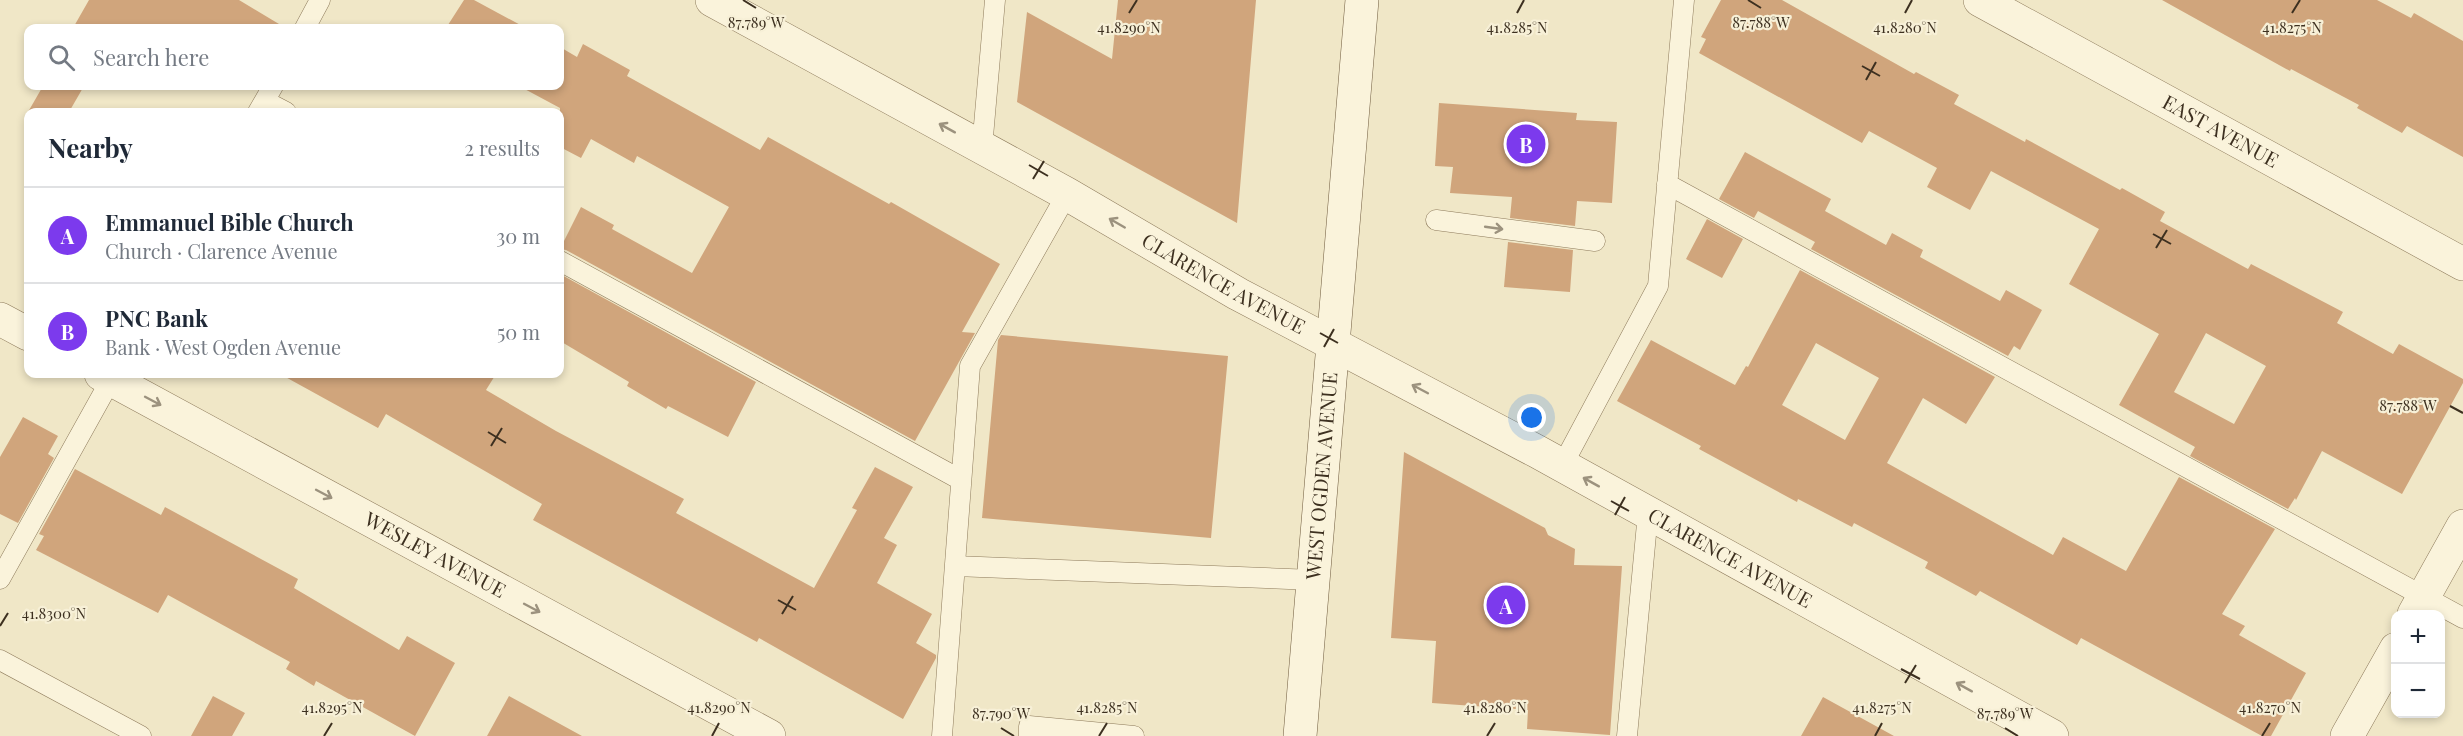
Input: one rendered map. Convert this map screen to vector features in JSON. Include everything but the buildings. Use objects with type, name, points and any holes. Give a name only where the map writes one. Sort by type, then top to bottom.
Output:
[{"type":"street","name":"CLARENCE AVENUE","points":[[712,0],[1067,194],[1238,294],[1562,466],[2052,736]]},
{"type":"street","name":"WEST OGDEN AVENUE","points":[[1300,736],[1362,0]]},
{"type":"street","name":"EAST AVENUE","points":[[1980,0],[2463,264]]},
{"type":"street","points":[[0,318],[24,332]]},
{"type":"street","name":"WESLEY AVENUE","points":[[114,378],[769,736]]},
{"type":"street","points":[[2419,606],[2463,526]]},
{"type":"street","points":[[2347,736],[2391,658]]},
{"type":"lane","points":[[307,24],[321,0]]},
{"type":"lane","points":[[982,148],[995,0]]},
{"type":"lane","points":[[1562,466],[1658,286],[1684,0]]},
{"type":"lane","points":[[265,100],[279,108]]},
{"type":"lane","points":[[1667,184],[2419,606],[2463,618]]},
{"type":"lane","points":[[942,736],[970,366],[1067,194]]},
{"type":"lane","points":[[1436,220],[1595,241]]},
{"type":"lane","points":[[564,263],[962,480]]},
{"type":"lane","points":[[0,579],[107,378]]},
{"type":"lane","points":[[1627,736],[1648,513]]},
{"type":"lane","points":[[955,566],[1314,580]]},
{"type":"lane","points":[[0,660],[141,736]]},
{"type":"lane","points":[[1029,736],[1029,726],[1134,736]]},
{"type":"place","name":"PNC Bank","points":[[1526,144]]},
{"type":"place","name":"Emmanuel Bible Church","points":[[1506,605]]}]
